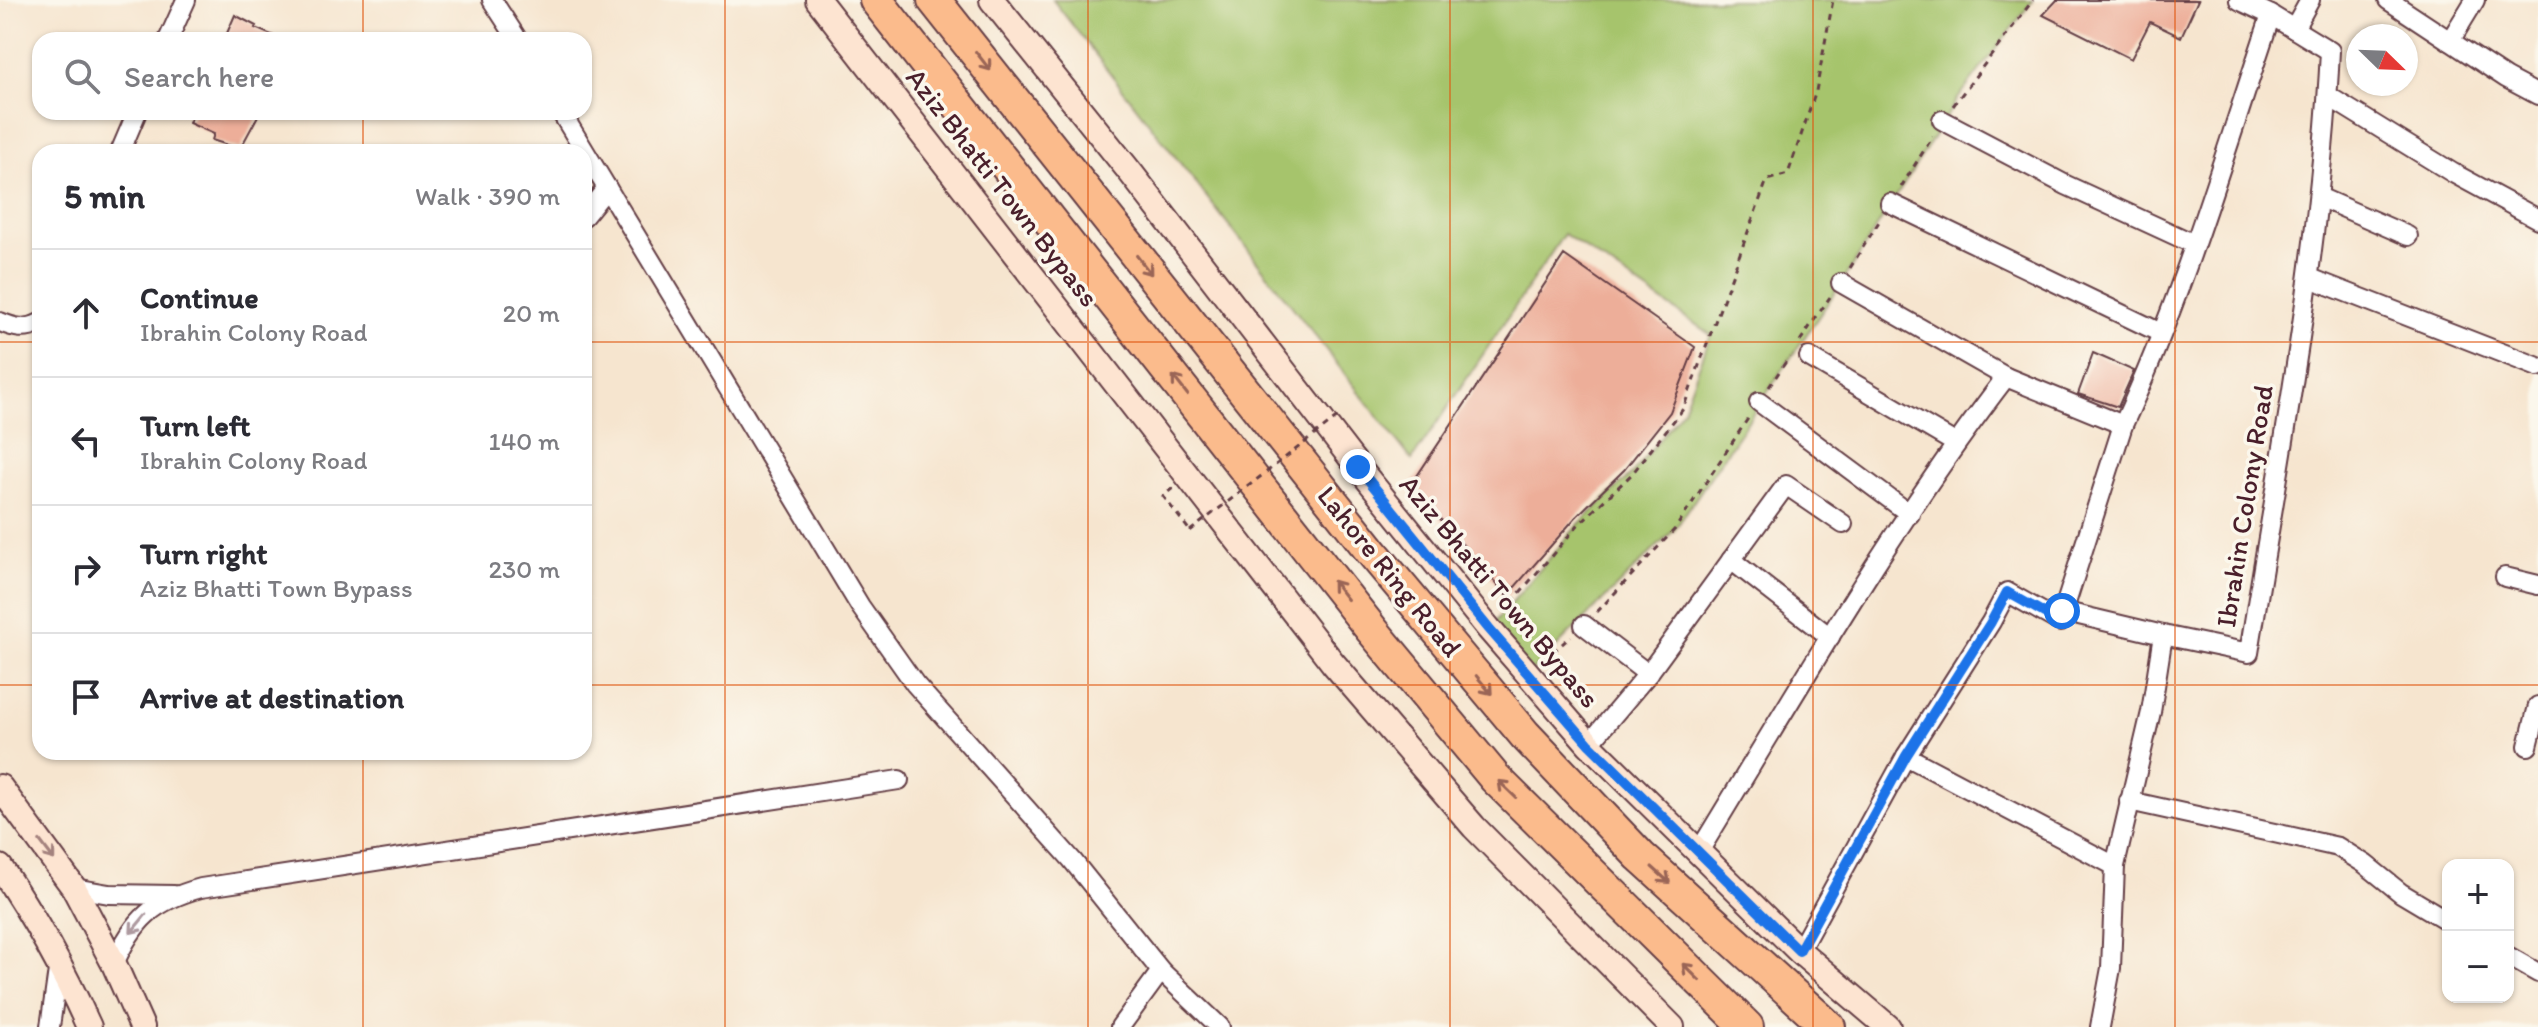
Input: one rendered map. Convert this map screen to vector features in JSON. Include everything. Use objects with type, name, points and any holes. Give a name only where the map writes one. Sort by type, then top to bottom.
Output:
[{"type":"highway","name":"Lahore Ring Road","points":[[876,0],[1372,630],[1495,778],[1747,1027]]},
{"type":"highway","name":"Lahore Ring Road","points":[[934,0],[1372,552],[1525,735],[1640,856],[1829,1027]]},
{"type":"street","points":[[172,32],[186,0]]},
{"type":"street","points":[[492,0],[513,32]]},
{"type":"street","name":"Aziz Bhatti Town Bypass","points":[[818,0],[1333,663],[1474,827],[1672,1027]]},
{"type":"street","name":"Aziz Bhatti Town Bypass","points":[[992,0],[1131,173],[1358,467],[1489,629],[1589,744],[1799,951],[1888,1027]]},
{"type":"street","name":"Ibrahin Colony Road","points":[[2163,635],[2249,653],[2310,278],[2330,51],[2271,15],[2239,0]]},
{"type":"street","points":[[2294,29],[2310,0]]},
{"type":"street","points":[[2388,0],[2538,95]]},
{"type":"street","points":[[2450,41],[2475,0]]},
{"type":"street","points":[[1799,951],[1906,756],[2007,592],[2060,622],[2123,425],[2194,244],[2271,15]]},
{"type":"street","points":[[2328,96],[2453,173],[2538,219]]},
{"type":"street","points":[[123,144],[134,120]]},
{"type":"street","points":[[566,120],[580,144]]},
{"type":"street","points":[[1942,120],[2066,185],[2194,244]]},
{"type":"street","points":[[592,163],[860,606],[915,684],[1072,860],[1161,971],[1220,1027]]},
{"type":"street","points":[[592,206],[607,188]]},
{"type":"street","points":[[2319,197],[2408,236]]},
{"type":"street","points":[[1890,203],[2161,333]]},
{"type":"street","points":[[2310,278],[2538,367]]},
{"type":"street","points":[[1841,283],[2006,377],[2123,425]]},
{"type":"street","points":[[0,322],[14,328],[32,326]]},
{"type":"street","points":[[1809,357],[1955,443]]},
{"type":"street","points":[[1698,853],[1830,637],[1955,443],[2006,377]]},
{"type":"street","points":[[1759,402],[1910,514]]},
{"type":"street","points":[[1589,744],[1648,674],[1786,485],[1843,524]]},
{"type":"street","points":[[1731,560],[1830,637]]},
{"type":"street","points":[[2505,577],[2538,585]]},
{"type":"street","points":[[2062,611],[2163,635],[2151,712],[2115,866],[2111,968],[2100,1027]]},
{"type":"street","points":[[1584,625],[1648,674]]},
{"type":"street","points":[[2528,746],[2538,706]]},
{"type":"street","points":[[1906,756],[2115,866]]},
{"type":"street","points":[[74,888],[109,894],[174,895],[413,854],[899,780]]},
{"type":"street","points":[[0,787],[74,888],[114,964],[142,1027]]},
{"type":"street","points":[[2129,801],[2338,847],[2401,893],[2442,917]]},
{"type":"street","points":[[0,867],[26,904],[59,963],[89,1027]]},
{"type":"street","points":[[114,964],[127,937],[144,915],[174,895]]},
{"type":"street","points":[[2514,959],[2538,973]]},
{"type":"street","points":[[50,1027],[59,963]]},
{"type":"street","points":[[1120,1027],[1161,971]]},
{"type":"path","points":[[1489,629],[1578,525],[1632,474],[1683,409],[1767,180],[1788,174],[1816,91],[1833,0]]},
{"type":"path","points":[[1529,674],[1584,625],[1675,529],[1841,283],[1942,120],[2033,0]]},
{"type":"path","points":[[1163,496],[1190,531],[1339,416]]},
{"type":"green space","points":[[1053,0],[2033,0],[1957,100],[1846,276],[1675,529],[1529,674],[1489,629],[1578,525],[1632,474],[1683,409],[1711,335],[1564,234],[1412,460]]},
{"type":"building","points":[[2057,0],[2198,0],[2181,37],[2150,22],[2131,59],[2043,15]]},
{"type":"building","points":[[235,15],[264,32],[228,32]]},
{"type":"building","points":[[190,120],[256,120],[243,144],[212,140],[214,134],[189,123]]},
{"type":"building","points":[[1564,255],[1695,347],[1670,412],[1624,470],[1576,517],[1507,596],[1411,485]]},
{"type":"building","points":[[2093,353],[2134,371],[2118,407],[2078,394]]},
{"type":"route","points":[[1358,467],[1489,629],[1589,744],[1799,951],[1906,756],[2007,592],[2060,622],[2062,611]]}]
